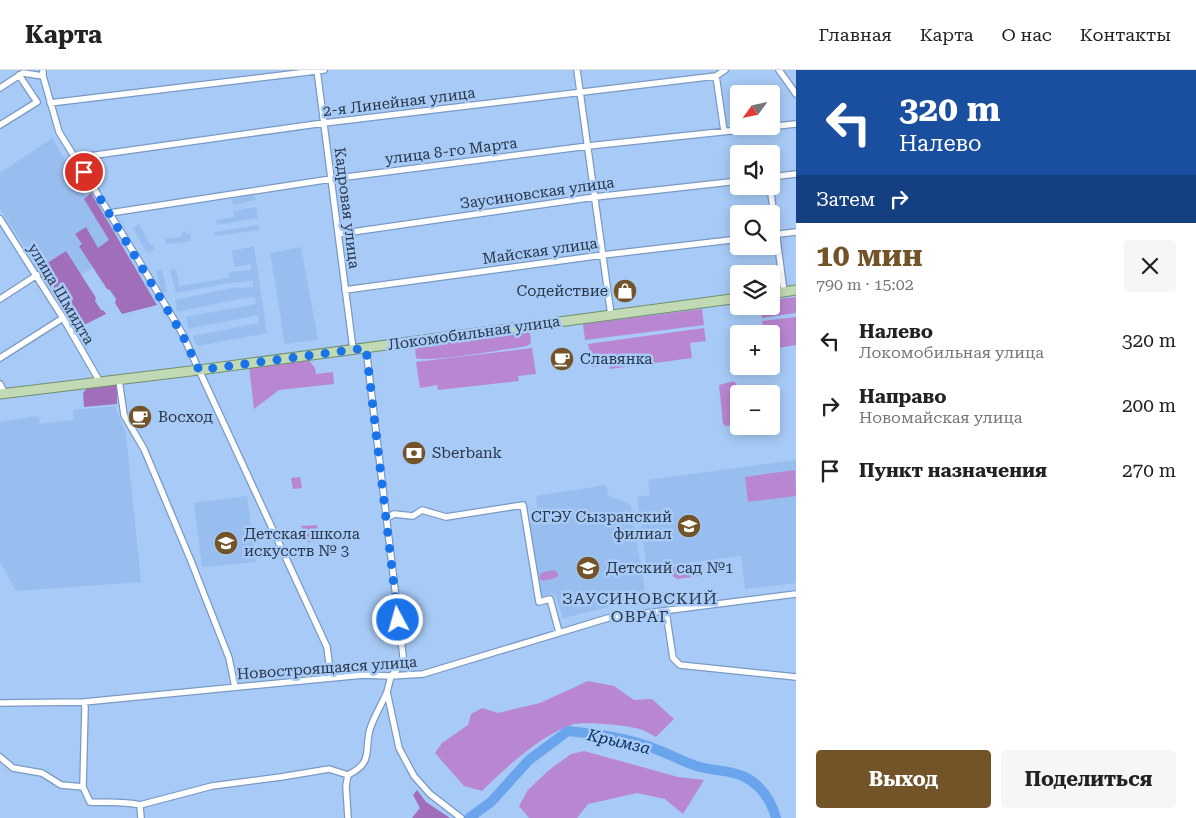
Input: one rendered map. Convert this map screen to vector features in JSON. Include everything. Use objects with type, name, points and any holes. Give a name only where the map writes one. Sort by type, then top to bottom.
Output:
[{"type":"main road","points":[[780,293],[796,290]]},
{"type":"main road","name":"Локомобильная улица","points":[[3,394],[199,370],[730,299]]},
{"type":"street","points":[[50,103],[320,70]]},
{"type":"street","name":"Кадровая улица","points":[[320,70],[330,180],[353,349]]},
{"type":"street","points":[[577,70],[611,315]]},
{"type":"street","name":"2-я Линейная улица","points":[[75,158],[324,124],[716,76],[725,70]]},
{"type":"street","points":[[779,70],[796,94]]},
{"type":"street","points":[[0,88],[23,73],[42,73],[59,132],[182,334],[327,647],[331,678]]},
{"type":"street","points":[[0,126],[37,102],[19,75]]},
{"type":"street","points":[[716,76],[724,131]]},
{"type":"street","name":"улица 8-го Марта","points":[[110,213],[330,180],[588,146],[796,124]]},
{"type":"street","points":[[780,176],[796,174]]},
{"type":"street","name":"Заусиновская улица","points":[[338,234],[595,197],[730,182]]},
{"type":"street","name":"улица Шмидта","points":[[0,219],[2,228],[63,318],[100,382]]},
{"type":"street","points":[[780,234],[796,232]]},
{"type":"street","name":"Майская улица","points":[[345,290],[603,255],[730,240]]},
{"type":"street","points":[[778,255],[784,292]]},
{"type":"street","points":[[0,299],[36,276]]},
{"type":"street","points":[[0,358],[63,318]]},
{"type":"street","points":[[84,702],[83,787],[90,802],[128,802],[140,804],[212,786],[329,769],[348,775],[360,769],[367,754],[370,729],[387,692],[391,676],[403,663],[366,348]]},
{"type":"street","points":[[120,380],[124,415],[144,449],[192,561],[229,658],[235,687]]},
{"type":"street","points":[[0,384],[3,394]]},
{"type":"street","points":[[387,518],[394,514],[413,516],[422,510],[446,517],[523,505],[539,602],[550,599],[559,632]]},
{"type":"street","name":"Новостроящаяся улица","points":[[0,704],[84,702],[363,675],[424,674],[608,618],[796,594]]},
{"type":"street","points":[[666,612],[673,658],[680,665],[796,677]]},
{"type":"street","points":[[387,692],[399,748],[414,776],[430,794],[461,818]]},
{"type":"street","points":[[0,757],[13,768],[42,773],[61,785],[83,787]]},
{"type":"street","points":[[348,775],[346,786],[348,818]]},
{"type":"street","points":[[140,804],[141,818]]},
{"type":"shaded area","points":[[52,138],[119,250],[55,292],[0,209],[0,173]]},
{"type":"shaded area","points":[[91,193],[157,305],[122,314],[115,303],[116,299],[110,290],[107,289],[79,246],[82,244],[75,234],[86,227],[98,248],[109,240],[84,199]]},
{"type":"shaded area","points":[[254,195],[255,200],[233,205],[232,199]]},
{"type":"shaded area","points":[[256,207],[258,218],[217,225],[216,220],[234,217],[233,211]]},
{"type":"shaded area","points":[[139,224],[150,245],[153,244],[155,249],[147,253],[133,228]]},
{"type":"shaded area","points":[[259,225],[260,230],[215,236],[214,232]]},
{"type":"shaded area","points":[[186,231],[187,234],[190,233],[191,241],[166,244],[165,239],[181,237],[183,232]]},
{"type":"shaded area","points":[[254,246],[267,333],[198,346],[193,336],[259,323],[258,315],[188,329],[186,317],[256,304],[255,297],[177,312],[175,300],[236,287],[253,287],[253,281],[229,283],[176,293],[170,270],[176,269],[179,286],[229,278],[229,272],[251,270],[250,264],[235,267],[232,251]]},
{"type":"shaded area","points":[[301,247],[318,340],[285,344],[270,253]]},
{"type":"shaded area","points":[[66,251],[96,298],[95,301],[106,314],[76,329],[38,269]]},
{"type":"shaded area","points":[[162,270],[167,292],[162,293],[156,271]]},
{"type":"shaded area","points":[[796,297],[796,313],[762,318],[762,315],[780,315],[780,299]]},
{"type":"shaded area","points":[[702,309],[704,325],[585,340],[583,324]]},
{"type":"shaded area","points":[[796,317],[796,345],[780,348],[780,325],[763,325],[762,321]]},
{"type":"shaded area","points":[[704,328],[706,341],[690,343],[692,358],[610,369],[609,365],[592,367],[588,344]]},
{"type":"shaded area","points":[[527,331],[530,333],[531,343],[527,346],[436,359],[416,358],[415,347],[418,345]]},
{"type":"shaded area","points":[[532,348],[536,374],[518,376],[519,381],[438,390],[437,385],[420,388],[416,362]]},
{"type":"shaded area","points":[[307,358],[315,368],[316,374],[333,372],[334,384],[279,390],[254,409],[249,366]]},
{"type":"shaded area","points":[[734,381],[737,385],[730,385],[730,425],[723,424],[719,385]]},
{"type":"shaded area","points":[[115,383],[117,387],[117,404],[84,407],[83,393],[88,387]]},
{"type":"shaded area","points":[[115,406],[126,434],[141,582],[16,591],[0,562],[0,422],[39,416],[40,424],[74,420],[73,410]]},
{"type":"shaded area","points":[[796,460],[796,583],[745,589],[741,556],[647,568],[637,497],[650,495],[648,480]]},
{"type":"shaded area","points":[[795,470],[796,496],[748,502],[745,477]]},
{"type":"shaded area","points":[[300,477],[302,488],[293,489],[291,478]]},
{"type":"shaded area","name":"Детский сад №1","points":[[606,485],[609,496],[631,505],[646,598],[563,618],[555,593],[540,597],[529,523],[534,522],[532,509],[537,508],[536,496]]},
{"type":"shaded area","name":"Детская школа искусств № 3","points":[[247,496],[256,562],[202,567],[194,503]]},
{"type":"shaded area","points":[[317,525],[318,541],[308,542],[301,526]]},
{"type":"shaded area","points":[[702,563],[703,570],[699,576],[677,579],[662,568]]},
{"type":"shaded area","points":[[554,570],[558,573],[556,578],[542,581],[539,578],[541,573]]},
{"type":"shaded area","points":[[588,681],[614,686],[634,700],[652,699],[674,719],[656,737],[641,729],[621,726],[592,723],[571,725],[535,745],[482,791],[464,786],[435,753],[442,743],[468,725],[471,714],[482,708],[498,713],[540,703]]},
{"type":"shaded area","points":[[584,751],[678,777],[704,780],[683,814],[665,799],[637,793],[588,804],[577,818],[529,818],[519,806],[528,790],[549,770],[571,754]]},
{"type":"shaded area","points":[[417,790],[426,802],[450,818],[412,818],[420,808],[413,795]]},
{"type":"waterway","name":"Крымза","points":[[469,818],[491,802],[529,760],[568,731],[625,740],[647,746],[694,765],[745,777],[761,789],[768,799],[776,818]]},
{"type":"place","name":"Содействие","points":[[625,291]]},
{"type":"place","name":"Славянка","points":[[562,359]]},
{"type":"place","name":"Восход","points":[[140,417]]},
{"type":"place","name":"Sberbank","points":[[414,453]]},
{"type":"place","name":"СГЭУ Сызранский филиал","points":[[689,526]]},
{"type":"place","name":"Детская школа искусств № 3","points":[[226,543]]},
{"type":"place","name":"Детский сад №1","points":[[588,568]]},
{"type":"district","name":"ЗАУСИНОВСКИЙ ОВРАГ","points":[[640,607]]},
{"type":"route","points":[[84,172],[182,334],[199,370],[366,348],[398,620]]}]
